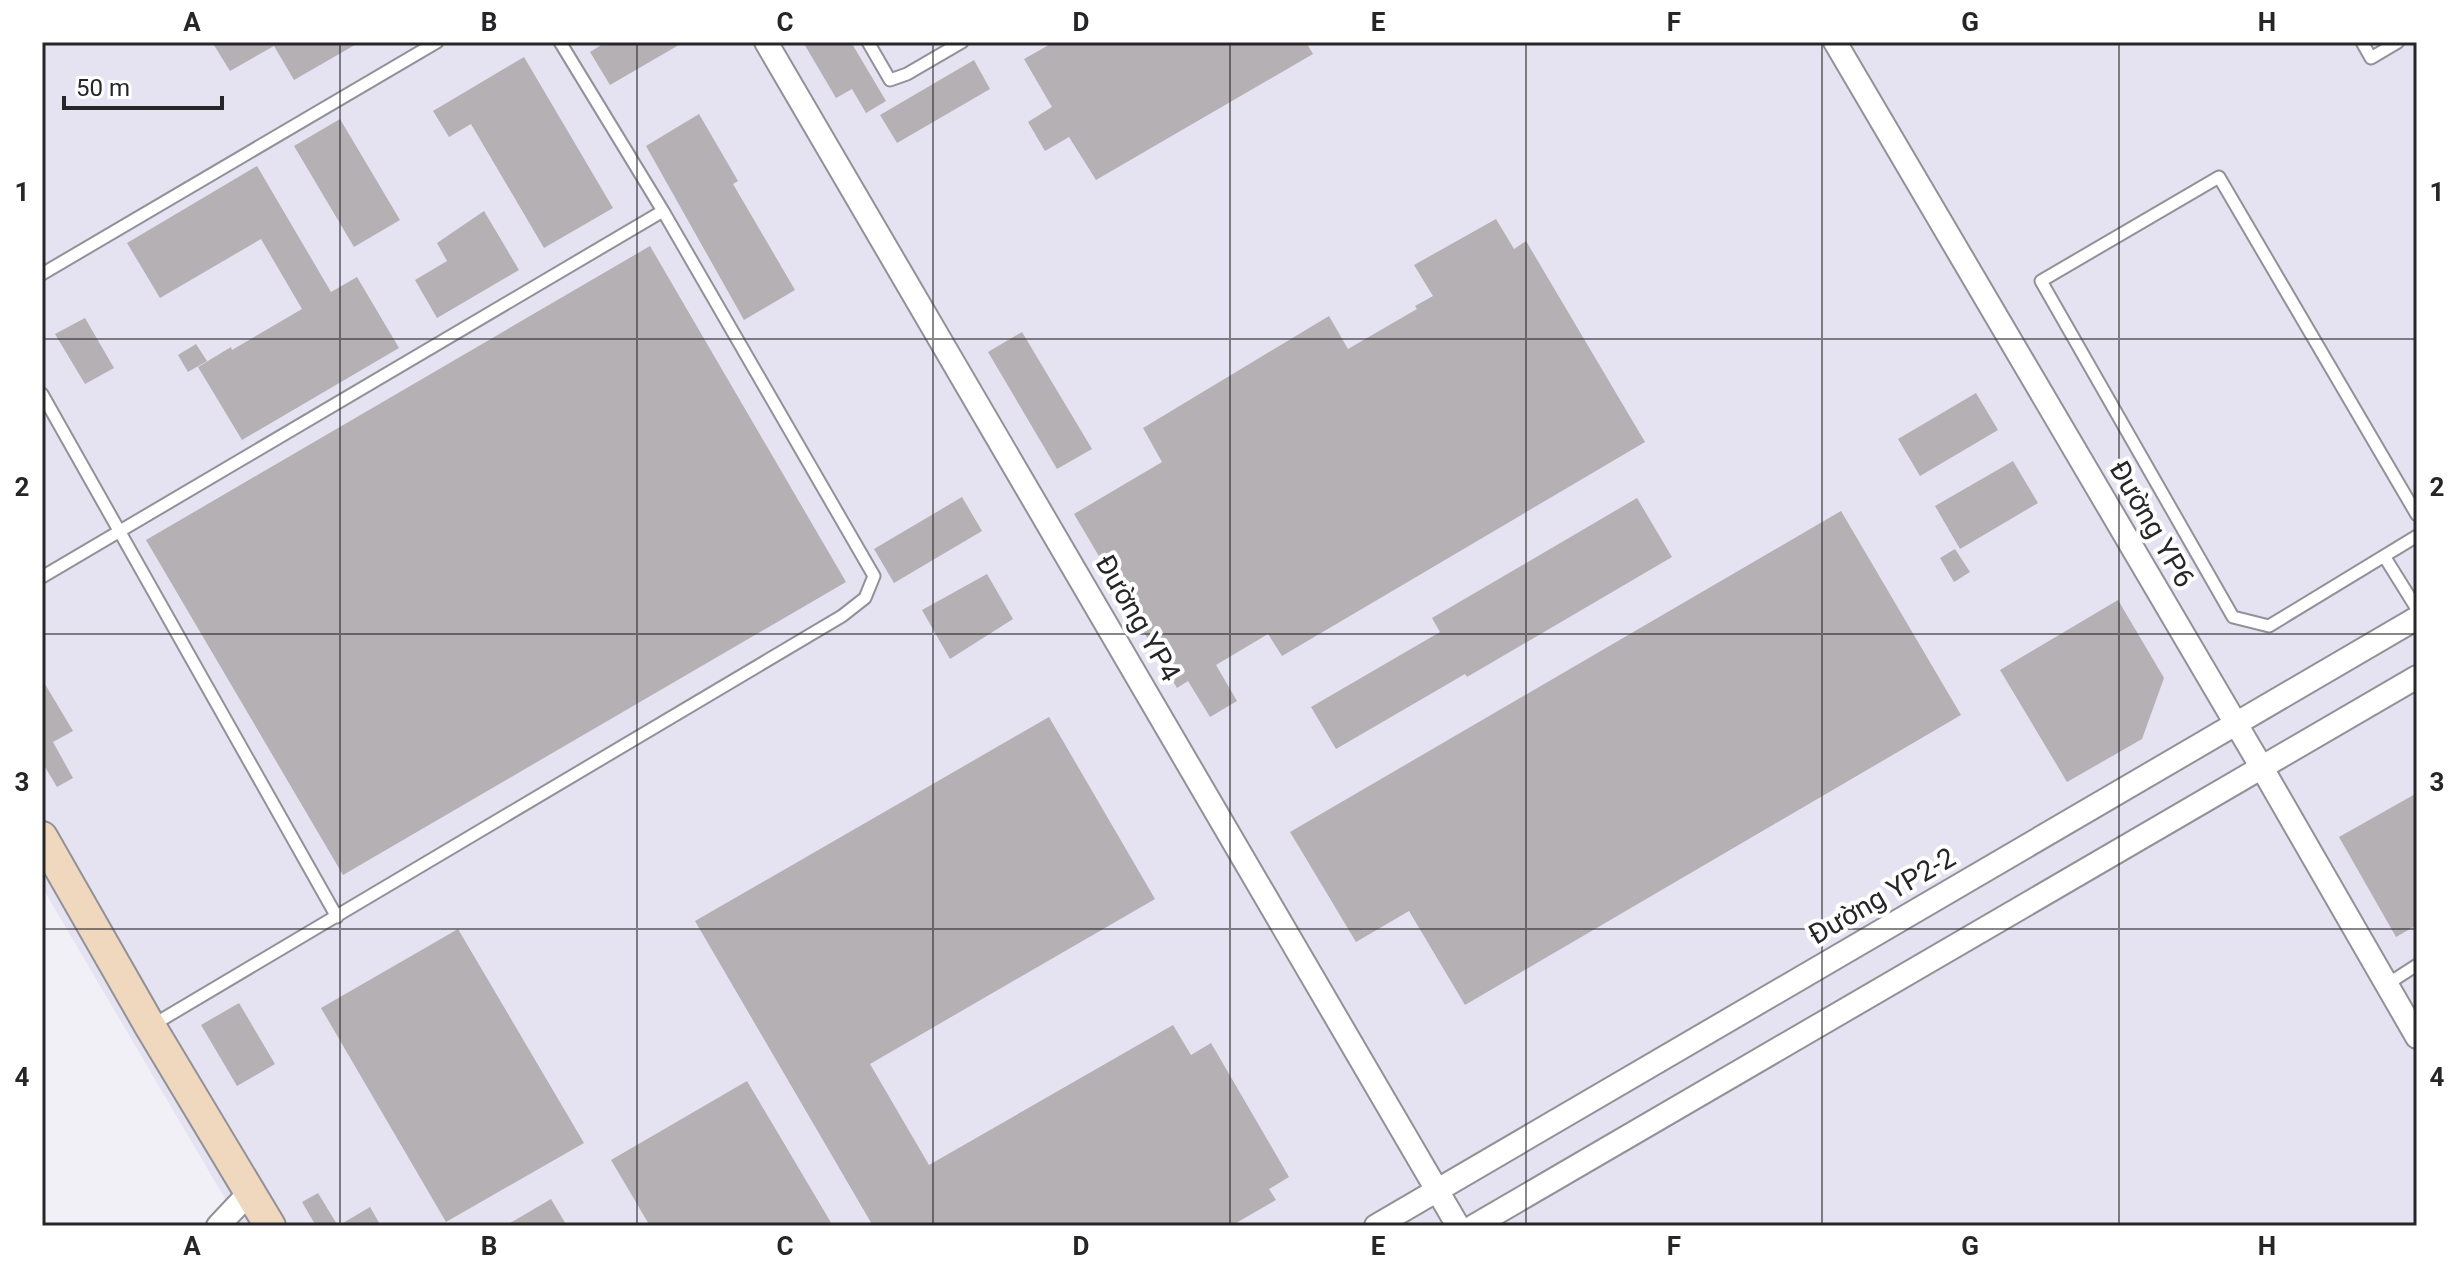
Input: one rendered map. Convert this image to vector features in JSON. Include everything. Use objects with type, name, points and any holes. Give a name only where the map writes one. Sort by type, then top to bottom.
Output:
[{"type":"street","name":"Đường YP4","points":[[766,42],[1458,1226]]},
{"type":"street","name":"Đường YP6","points":[[1835,42],[2417,1037]]},
{"type":"street","name":"Đường YP2-2","points":[[1376,1226],[2417,618]]},
{"type":"street","points":[[1474,1226],[2417,677]]},
{"type":"street","points":[[42,837],[270,1226]]},
{"type":"street","points":[[218,1226],[250,1192]]},
{"type":"lane","points":[[42,274],[437,42]]},
{"type":"lane","points":[[150,1026],[842,616],[865,598],[874,576],[663,211],[560,42]]},
{"type":"lane","points":[[868,42],[890,80],[907,74],[942,47],[962,42]]},
{"type":"lane","points":[[2362,42],[2371,58],[2398,42]]},
{"type":"lane","points":[[2417,515],[2219,177],[2041,281],[2233,617],[2269,626],[2417,536]]},
{"type":"lane","points":[[42,577],[663,211]]},
{"type":"lane","points":[[42,394],[337,917]]},
{"type":"lane","points":[[2384,556],[2417,609]]},
{"type":"lane","points":[[2386,985],[2417,965]]},
{"type":"shaded area","points":[[42,42],[2417,42],[2417,1226],[241,1226],[42,887]]},
{"type":"building","points":[[212,42],[360,42],[294,80],[274,46],[230,71]]},
{"type":"building","points":[[606,42],[684,42],[610,85],[590,52]]},
{"type":"building","points":[[803,42],[851,42],[886,101],[866,113],[852,89],[836,98]]},
{"type":"building","points":[[1054,42],[1306,42],[1313,54],[1096,180],[1069,137],[1045,151],[1028,122],[1052,107],[1024,59]]},
{"type":"building","points":[[524,57],[613,208],[544,248],[471,124],[449,137],[433,111]]},
{"type":"building","points":[[974,60],[990,89],[897,143],[880,115]]},
{"type":"building","points":[[699,114],[738,181],[733,184],[795,290],[744,320],[646,146]]},
{"type":"building","points":[[340,119],[400,220],[354,247],[294,146]]},
{"type":"building","points":[[257,166],[331,292],[357,277],[399,348],[242,440],[198,367],[302,309],[261,239],[160,298],[127,243]]},
{"type":"building","points":[[484,211],[519,270],[437,318],[415,280],[447,261],[437,243]]},
{"type":"building","points":[[1496,219],[1514,249],[1526,241],[1645,442],[1282,656],[1268,634],[1216,665],[1237,701],[1210,717],[1188,681],[1177,688],[1074,514],[1162,462],[1143,428],[1329,316],[1348,349],[1417,309],[1415,306],[1433,296],[1414,265]]},
{"type":"building","points":[[650,246],[846,582],[343,875],[146,540]]},
{"type":"building","points":[[85,318],[114,368],[85,384],[55,334]]},
{"type":"building","points":[[1022,332],[1092,449],[1057,469],[988,352]]},
{"type":"building","points":[[196,344],[207,361],[188,372],[178,355]]},
{"type":"building","points":[[1976,393],[1998,430],[1920,476],[1898,439]]},
{"type":"building","points":[[2013,461],[2038,503],[1960,549],[1935,506]]},
{"type":"building","points":[[962,497],[982,531],[894,583],[874,549]]},
{"type":"building","points":[[1637,498],[1672,557],[1467,677],[1465,674],[1336,749],[1311,707],[1440,632],[1432,618]]},
{"type":"building","points":[[1841,511],[1961,715],[1465,1005],[1409,911],[1356,942],[1290,832]]},
{"type":"building","points":[[1955,549],[1970,572],[1954,582],[1940,558]]},
{"type":"building","points":[[987,574],[1013,619],[950,659],[922,610]]},
{"type":"building","points":[[2118,600],[2164,678],[2142,739],[2067,782],[2000,670]]},
{"type":"building","points":[[42,679],[73,731],[53,742],[73,778],[57,787],[42,762]]},
{"type":"building","points":[[1049,717],[1155,899],[870,1064],[929,1165],[1173,1025],[1191,1055],[1211,1043],[1289,1177],[1269,1189],[1276,1200],[1231,1226],[873,1226],[695,921]]},
{"type":"building","points":[[2417,793],[2417,925],[2396,937],[2339,837]]},
{"type":"building","points":[[458,929],[584,1143],[446,1222],[321,1008]]},
{"type":"building","points":[[239,1003],[275,1064],[237,1086],[201,1025]]},
{"type":"building","points":[[747,1081],[833,1226],[650,1226],[611,1160]]},
{"type":"building","points":[[318,1193],[338,1226],[316,1226],[302,1202]]},
{"type":"building","points":[[551,1199],[567,1226],[505,1226]]},
{"type":"building","points":[[370,1207],[381,1226],[338,1226]]}]
